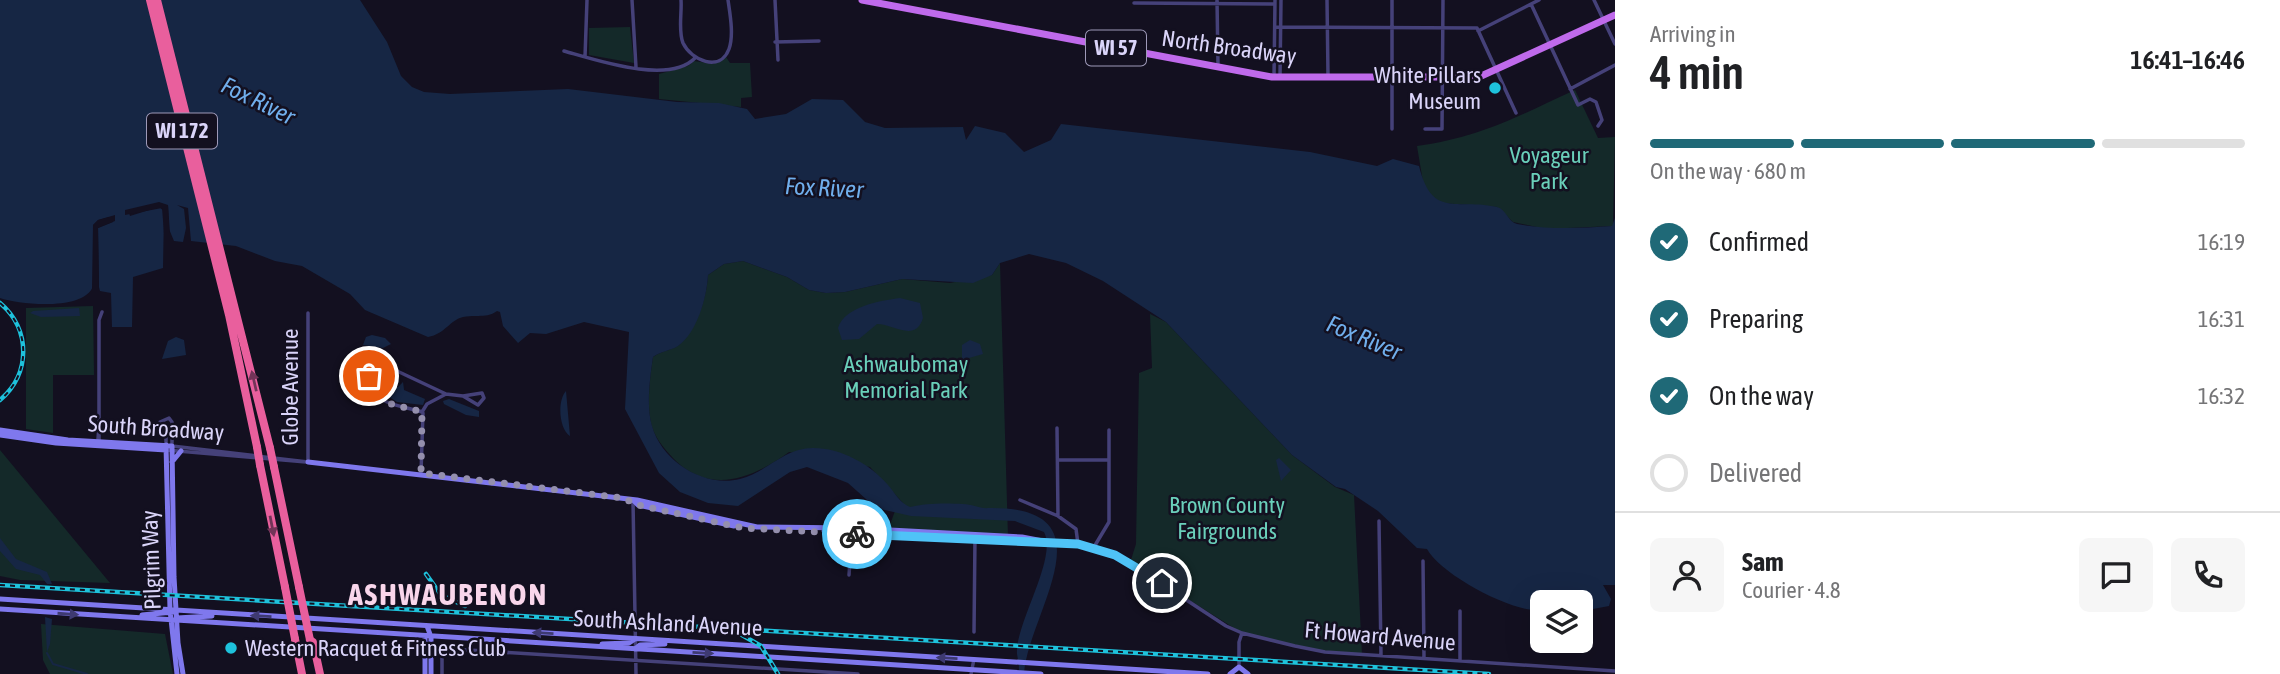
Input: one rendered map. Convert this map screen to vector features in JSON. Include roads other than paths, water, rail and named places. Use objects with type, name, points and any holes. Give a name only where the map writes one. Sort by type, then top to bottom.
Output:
[{"type":"highway","name":"WI 172","points":[[150,0],[270,448],[318,674]]},
{"type":"highway","name":"WI 172","points":[[157,0],[219,260],[285,586],[300,674]]},
{"type":"main road","name":"North Broadway","points":[[862,0],[1277,77],[1465,80],[1496,71],[1615,15]]},
{"type":"main road","name":"South Broadway","points":[[0,432],[99,444],[169,448]]},
{"type":"main road","name":"Pilgrim Way","points":[[169,448],[172,461],[174,616],[183,674]]},
{"type":"main road","name":"Pilgrim Way","points":[[169,448],[177,674]]},
{"type":"main road","points":[[172,461],[181,451]]},
{"type":"main road","name":"South Broadway","points":[[308,462],[421,473],[633,500],[638,505],[732,526],[778,532],[852,531],[1043,541]]},
{"type":"main road","name":"South Ashland Avenue","points":[[0,599],[428,637],[971,672],[1041,674]]},
{"type":"main road","name":"South Ashland Avenue","points":[[0,609],[121,618],[230,614],[1208,674]]},
{"type":"main road","points":[[427,626],[431,674]]},
{"type":"main road","points":[[425,674],[428,637]]},
{"type":"main road","points":[[431,652],[443,638]]},
{"type":"main road","points":[[576,645],[629,643],[635,639]]},
{"type":"main road","points":[[635,649],[640,645],[683,642]]},
{"type":"main road","points":[[1230,674],[1240,671],[1248,674]]},
{"type":"street","points":[[584,57],[587,0]]},
{"type":"street","points":[[632,0],[636,67]]},
{"type":"street","points":[[681,0],[682,40],[695,58],[712,63],[725,56],[730,40],[728,0]]},
{"type":"street","points":[[775,0],[778,61]]},
{"type":"street","points":[[1277,77],[1281,0]]},
{"type":"street","points":[[1327,0],[1328,78]]},
{"type":"street","points":[[1392,0],[1392,129]]},
{"type":"street","points":[[1425,129],[1442,129],[1443,0]]},
{"type":"street","points":[[1275,27],[1477,29],[1539,0]]},
{"type":"street","points":[[1594,0],[1615,44]]},
{"type":"street","points":[[1217,2],[1218,67]]},
{"type":"street","points":[[1134,4],[1275,2],[1277,77]]},
{"type":"street","points":[[1531,4],[1578,105],[1590,99],[1596,102],[1602,120],[1598,126]]},
{"type":"street","points":[[1477,29],[1516,113]]},
{"type":"street","points":[[775,42],[819,41]]},
{"type":"street","points":[[564,51],[666,71],[684,66],[695,58]]},
{"type":"street","points":[[1570,89],[1615,65]]},
{"type":"street","points":[[99,444],[99,320],[102,312]]},
{"type":"street","name":"Globe Avenue","points":[[308,313],[308,462]]},
{"type":"street","points":[[351,372],[397,371],[446,394],[463,396],[482,393],[484,398],[478,405],[463,396]]},
{"type":"street","points":[[369,373],[370,384],[382,401],[391,406],[422,412]]},
{"type":"street","points":[[421,473],[422,412],[427,404],[446,394]]},
{"type":"street","points":[[169,418],[172,422],[169,448],[166,431],[160,422],[169,418]]},
{"type":"street","points":[[1057,428],[1058,516]]},
{"type":"street","points":[[1094,547],[1109,522],[1109,430]]},
{"type":"street","name":"South Broadway","points":[[169,448],[308,462]]},
{"type":"street","name":"South Broadway","points":[[169,448],[308,462]]},
{"type":"street","points":[[1058,460],[1109,460]]},
{"type":"street","points":[[633,500],[636,674]]},
{"type":"street","points":[[1020,500],[1058,516],[1079,532],[1078,544]]},
{"type":"street","points":[[1379,521],[1381,655]]},
{"type":"street","points":[[849,575],[852,531]]},
{"type":"street","points":[[974,632],[975,538]]},
{"type":"street","name":"South Broadway","points":[[1043,541],[1078,544]]},
{"type":"street","name":"Ft Howard Avenue","points":[[1078,544],[1094,547],[1134,565],[1242,633],[1325,652],[1615,671]]},
{"type":"street","points":[[1423,561],[1424,658]]},
{"type":"street","points":[[1460,611],[1460,661]]},
{"type":"street","points":[[1240,671],[1239,642],[1242,633]]},
{"type":"street","points":[[442,674],[442,650],[858,674]]},
{"type":"street","points":[[971,672],[974,659]]},
{"type":"water","name":"Fox River","points":[[0,0],[360,0],[387,42],[401,76],[412,87],[424,92],[450,94],[568,89],[677,102],[719,103],[747,109],[755,119],[786,114],[812,99],[843,100],[865,122],[885,128],[963,127],[966,140],[975,126],[1005,133],[1024,152],[1051,140],[1061,124],[1310,152],[1377,166],[1393,159],[1419,166],[1424,183],[1439,200],[1497,207],[1517,224],[1553,228],[1600,227],[1612,226],[1615,218],[1615,585],[1603,585],[1611,599],[1609,606],[1593,609],[1593,590],[1530,590],[1530,610],[1514,606],[1479,590],[1447,570],[1427,549],[1417,548],[1378,511],[1345,489],[1336,487],[1292,455],[1166,322],[1103,281],[1066,263],[1029,254],[1000,263],[992,275],[973,283],[902,279],[845,292],[826,293],[809,290],[787,277],[743,261],[724,264],[708,275],[706,294],[691,333],[678,346],[653,357],[649,401],[652,426],[665,451],[675,461],[699,476],[713,480],[740,479],[793,452],[824,449],[844,454],[864,464],[881,477],[900,500],[910,507],[966,504],[1027,512],[1048,525],[1056,544],[1055,567],[1029,649],[1024,674],[1019,670],[1018,641],[1045,558],[1047,543],[1044,532],[1015,521],[911,516],[876,508],[848,483],[807,467],[790,472],[738,506],[708,503],[680,492],[659,473],[625,409],[629,332],[584,322],[546,334],[530,333],[518,343],[503,326],[500,312],[497,311],[489,315],[458,319],[439,333],[428,337],[365,310],[350,294],[302,266],[275,261],[236,246],[191,241],[188,208],[177,205],[184,209],[186,228],[183,242],[174,241],[169,229],[168,205],[128,210],[130,216],[159,207],[164,211],[163,268],[133,277],[132,327],[112,327],[111,293],[100,291],[99,287],[98,228],[113,222],[109,217],[98,220],[93,225],[95,272],[93,286],[88,294],[65,303],[51,304],[22,303],[0,298]]},
{"type":"water","points":[[900,298],[920,303],[923,318],[915,329],[909,331],[877,324],[859,339],[842,340],[838,328],[848,314],[864,306]]},
{"type":"water","points":[[79,308],[80,316],[41,317],[30,313],[33,311]]},
{"type":"water","points":[[372,335],[385,338],[391,344],[383,348],[363,345],[366,337]]},
{"type":"water","points":[[176,337],[184,340],[186,355],[162,359],[168,341]]},
{"type":"water","points":[[970,340],[980,344],[983,354],[962,360],[962,345]]},
{"type":"water","points":[[403,382],[404,390],[425,399],[423,405],[397,402],[380,391],[381,386],[398,387]]},
{"type":"water","points":[[566,391],[570,436],[563,427],[561,415],[561,401]]},
{"type":"water","points":[[449,399],[479,411],[479,417],[466,415],[444,404],[443,401]]},
{"type":"water","points":[[1279,458],[1291,470],[1281,481],[1276,460]]},
{"type":"water","points":[[0,538],[16,559],[47,572],[52,584],[47,584],[40,575],[16,569],[0,551]]},
{"type":"water","points":[[45,617],[52,619],[47,652]]},
{"type":"waterway","points":[[47,653],[53,664],[87,674]]},
{"type":"railway","points":[[0,303],[17,325],[23,352],[17,378],[0,400]]},
{"type":"railway","points":[[426,574],[441,595],[465,606]]},
{"type":"railway","points":[[0,585],[1489,674]]},
{"type":"railway","points":[[735,631],[761,646],[778,674]]},
{"type":"place","name":"White Pillars Museum","points":[[1495,88]]},
{"type":"place","name":"Western Racquet & Fitness Club","points":[[231,648]]},
{"type":"district","name":"ASHWAUBENON","points":[[448,595]]},
{"type":"park label","name":"Voyageur Park","points":[[1549,168]]},
{"type":"park label","name":"Ashwaubomay Memorial Park","points":[[906,377]]},
{"type":"park label","name":"Brown County Fairgrounds","points":[[1227,518]]}]
